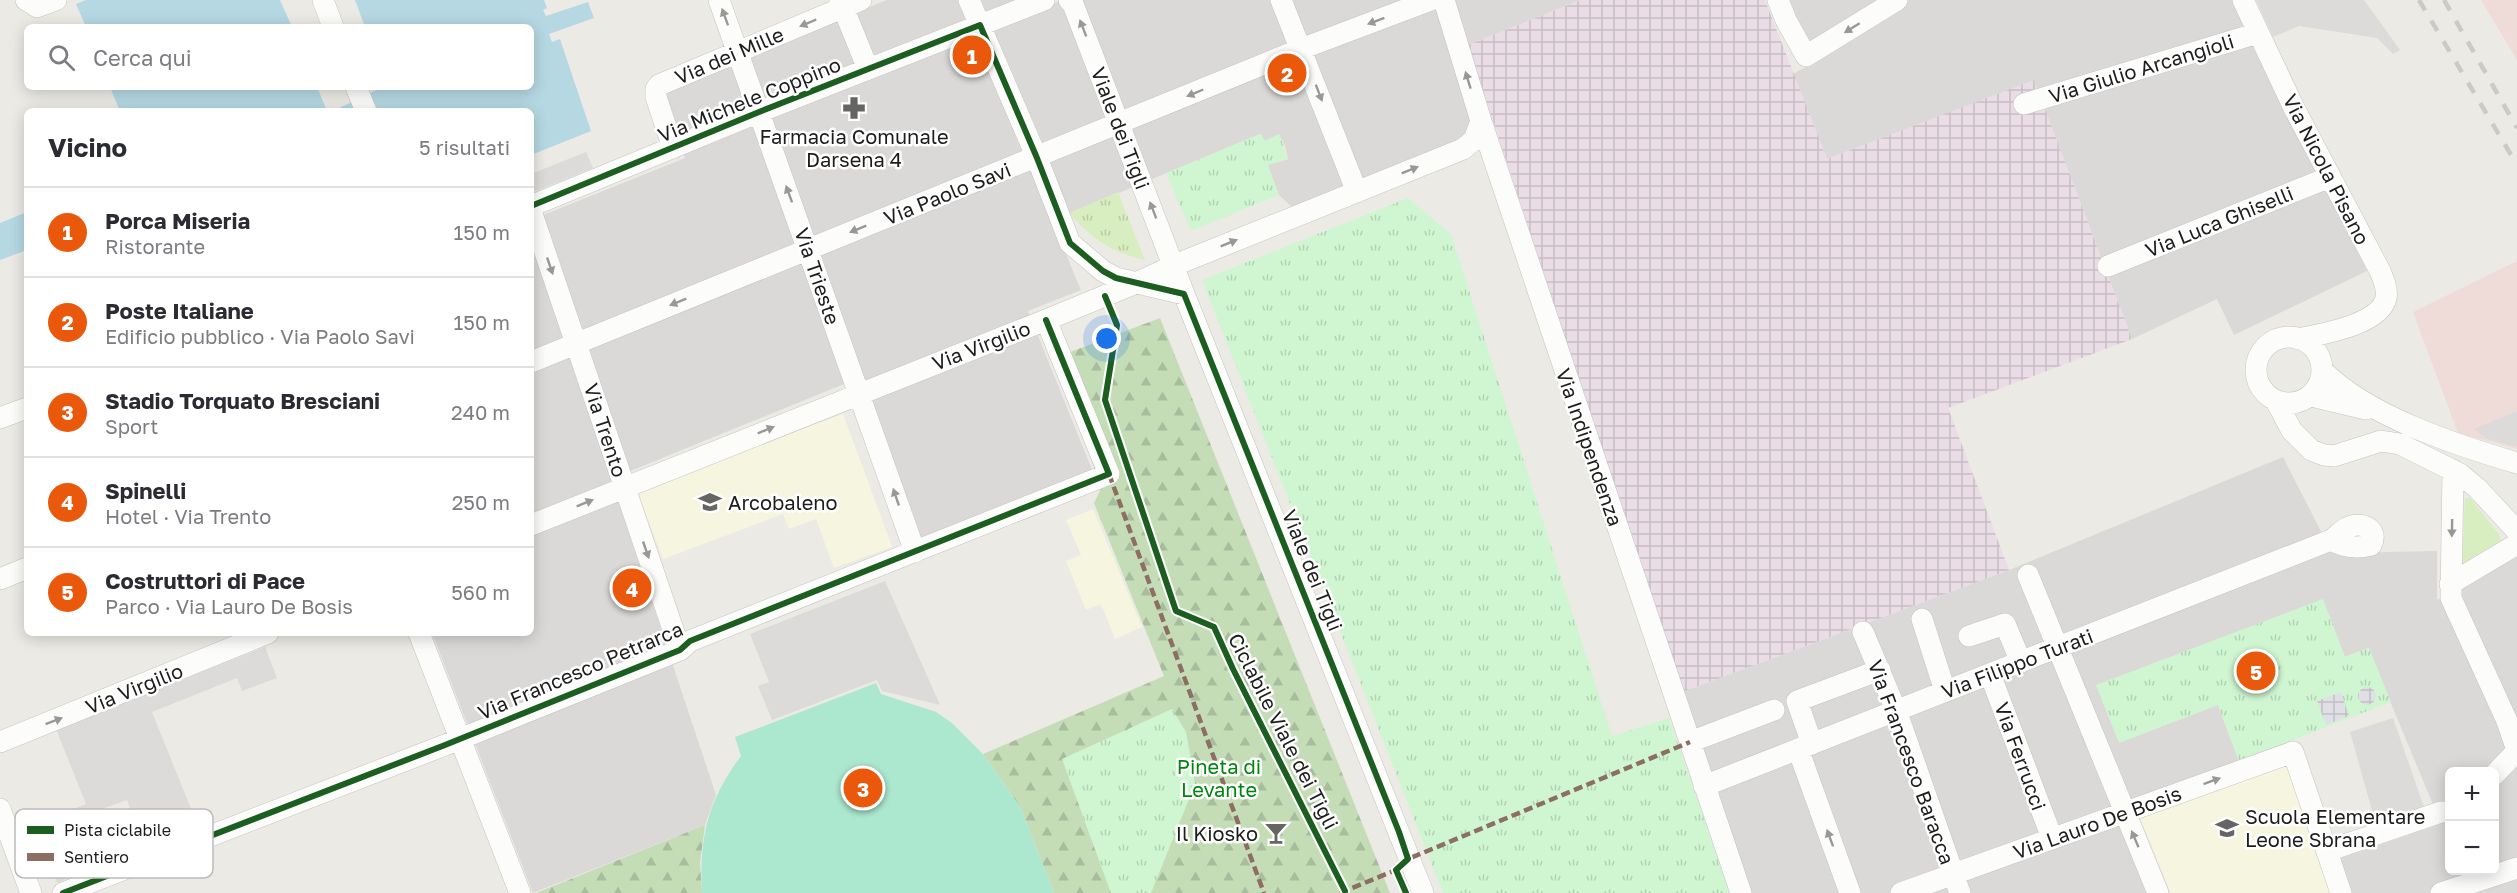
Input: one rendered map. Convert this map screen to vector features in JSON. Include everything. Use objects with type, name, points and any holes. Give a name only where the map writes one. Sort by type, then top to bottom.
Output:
[{"type":"street","points":[[26,0],[37,7],[56,0]]},
{"type":"street","points":[[322,0],[332,24]]},
{"type":"street","name":"Via Trieste","points":[[719,0],[915,552]]},
{"type":"street","points":[[969,0],[1037,158],[1066,233],[1075,249],[1107,274],[1184,294]]},
{"type":"street","name":"Via Michele Coppino","points":[[534,205],[759,112],[1044,0]]},
{"type":"street","name":"Viale dei Tigli","points":[[1069,0],[1073,4],[1175,265],[1184,294],[1423,893]]},
{"type":"street","points":[[1281,0],[1357,192]]},
{"type":"street","name":"Via Paolo Savi","points":[[534,361],[1301,49],[1431,0]]},
{"type":"street","name":"Via Indipendenza","points":[[1444,0],[1481,121],[1741,893]]},
{"type":"street","points":[[1778,0],[1806,56],[1897,0]]},
{"type":"street","name":"Via Nicola Pisano","points":[[2243,0],[2294,108],[2380,271],[2386,293],[2379,310],[2352,326],[2334,344],[2322,365],[2320,384],[2308,397],[2301,425],[2304,445]]},
{"type":"street","points":[[848,2],[868,69]]},
{"type":"street","name":"Via dei Mille","points":[[673,148],[656,97],[657,87],[848,2]]},
{"type":"street","name":"Via Giulio Arcangioli","points":[[2024,104],[2259,33]]},
{"type":"street","points":[[357,90],[365,108]]},
{"type":"street","points":[[1463,149],[1474,140],[1481,121]]},
{"type":"street","points":[[1463,149],[1481,149],[1494,155]]},
{"type":"street","name":"Via Virgilio","points":[[534,524],[859,393],[1148,283],[1175,265],[1463,149]]},
{"type":"street","name":"Via Luca Ghiselli","points":[[2108,266],[2330,177]]},
{"type":"street","name":"Via Trento","points":[[534,220],[680,650]]},
{"type":"street","points":[[1058,348],[1065,328],[1148,283]]},
{"type":"street","points":[[1046,320],[1058,348]]},
{"type":"street","name":"Via Nicola Pisano","points":[[2304,445],[2292,431],[2276,401],[2264,393],[2256,375],[2257,362],[2263,350],[2273,341],[2286,337],[2299,339],[2352,326]]},
{"type":"street","points":[[2299,339],[2313,347],[2322,365],[2338,384],[2400,420],[2458,445],[2517,463]]},
{"type":"street","name":"Via Francesco Petrarca","points":[[213,834],[680,650],[690,641],[1109,474],[1058,348]]},
{"type":"street","points":[[2276,401],[2290,404],[2308,397],[2400,420]]},
{"type":"street","points":[[0,418],[24,409]]},
{"type":"street","points":[[2304,445],[2319,454],[2334,456],[2381,441],[2392,441],[2453,470],[2477,488],[2517,531]]},
{"type":"street","points":[[2453,470],[2450,584],[2452,603],[2507,721],[2517,751],[2499,770]]},
{"type":"street","name":"Via Filippo Turati","points":[[1704,786],[2331,540]]},
{"type":"street","points":[[2450,584],[2517,544]]},
{"type":"street","points":[[0,579],[24,569]]},
{"type":"street","points":[[2028,575],[2158,893]]},
{"type":"street","points":[[1922,619],[1945,691]]},
{"type":"street","points":[[1969,636],[2005,624],[2021,662]]},
{"type":"street","name":"Via Francesco Baracca","points":[[1863,632],[1896,710],[1957,883]]},
{"type":"street","name":"Via Virgilio","points":[[0,742],[261,636]]},
{"type":"street","points":[[420,636],[520,893]]},
{"type":"street","points":[[1850,893],[1805,746],[1797,701],[1880,670]]},
{"type":"street","name":"Via Ferrucci","points":[[1990,674],[2052,838]]},
{"type":"street","points":[[1690,742],[1774,710]]},
{"type":"street","name":"Via Lauro De Bosis","points":[[1900,893],[1957,883],[2052,838],[2294,752],[2327,851]]},
{"type":"street","points":[[0,809],[15,850]]},
{"type":"street","points":[[2342,893],[2327,851],[2445,812]]},
{"type":"street","points":[[2441,893],[2517,868]]},
{"type":"street","points":[[25,878],[31,893]]},
{"type":"street","name":"Via Francesco Petrarca","points":[[63,893],[101,878]]},
{"type":"shaded area","points":[[887,0],[1039,0],[1043,8],[1063,0],[1581,0],[1468,45],[1495,128],[1295,210],[1279,195],[1267,165],[1288,159],[1285,146],[1279,135],[1265,141],[1260,134],[1052,221],[1081,290],[1028,311],[1093,472],[922,540],[861,377],[611,479],[716,795],[705,825],[533,893],[433,636],[534,636],[534,219],[685,158],[660,91]]},
{"type":"shaded area","points":[[1581,0],[1765,0],[1827,159],[2034,80],[2132,339],[1948,408],[2009,570],[1682,692],[1468,45]]},
{"type":"shaded area","points":[[1778,0],[2234,0],[2367,271],[2234,335],[2217,299],[2132,339],[2034,81],[1827,159],[1793,74],[1816,61]]},
{"type":"shaded area","points":[[2256,0],[2364,0],[2400,50],[2393,54],[2377,38],[2299,26],[2273,37]]},
{"type":"shaded area","points":[[2481,0],[2517,0],[2517,60]]},
{"type":"shaded area","points":[[586,152],[593,168],[534,192],[534,173]]},
{"type":"shaded area","points":[[2517,261],[2517,449],[2458,433],[2413,312]]},
{"type":"shaded area","points":[[2517,411],[2517,447],[2487,439],[2474,429]]},
{"type":"shaded area","points":[[843,414],[892,547],[834,568],[816,519],[789,529],[783,514],[663,559],[637,490]]},
{"type":"shaded area","points":[[2283,457],[2332,553],[2437,551],[2437,600],[2517,556],[2517,893],[2348,893],[2336,860],[2441,824],[2368,648],[2218,705],[2239,761],[2113,808],[2148,893],[1751,893],[1682,692],[2009,570]]},
{"type":"shaded area","points":[[1093,509],[1142,627],[1115,639],[1101,604],[1086,610],[1066,561],[1081,555],[1066,520]]},
{"type":"shaded area","points":[[885,581],[940,705],[882,691],[877,680],[772,720],[758,686],[769,682],[750,634]]},
{"type":"shaded area","points":[[265,647],[277,678],[242,691],[237,678],[152,712],[191,809],[130,809],[127,800],[102,809],[74,809],[86,804],[56,729]]},
{"type":"shaded area","points":[[2255,662],[2264,665],[2267,674],[2264,683],[2255,686],[2246,683],[2243,674],[2246,665]]},
{"type":"shaded area","points":[[2367,687],[2373,690],[2376,696],[2373,702],[2367,705],[2361,702],[2358,696],[2361,690]]},
{"type":"shaded area","points":[[2341,692],[2349,716],[2326,725],[2317,701]]},
{"type":"shaded area","points":[[2393,718],[2425,810],[2376,825],[2350,732]]},
{"type":"shaded area","name":"Scuola Elementare Leone Sbrana","points":[[2288,762],[2332,893],[2171,893],[2139,815]]},
{"type":"shaded area","points":[[55,878],[69,878],[57,883]]},
{"type":"green space","points":[[1261,134],[1265,141],[1279,134],[1288,159],[1268,165],[1279,195],[1191,231],[1166,173]]},
{"type":"green space","points":[[1118,192],[1145,260],[1112,249],[1094,237],[1069,213]]},
{"type":"green space","points":[[1408,198],[1451,234],[1612,736],[1669,718],[1730,893],[1443,893],[1202,280]]},
{"type":"green space","name":"Pineta di Levante","points":[[1160,318],[1390,893],[1054,893],[1020,807],[983,754],[1164,676],[1094,503],[1102,487],[1052,359]]},
{"type":"green space","points":[[2465,498],[2470,498],[2499,534],[2501,540],[2462,564]]},
{"type":"green space","points":[[2323,599],[2345,657],[2369,648],[2391,702],[2239,761],[2218,705],[2119,743],[2096,685]]},
{"type":"green space","points":[[876,683],[881,694],[936,712],[952,723],[983,754],[1020,807],[1054,893],[702,893],[702,855],[708,820],[721,788],[741,756],[735,737]]},
{"type":"green space","points":[[1172,709],[1186,732],[1195,784],[1151,893],[1111,893],[1062,759]]},
{"type":"green space","points":[[705,825],[700,863],[702,893],[536,893]]},
{"type":"water","points":[[86,0],[280,0],[291,24],[85,24],[76,4]]},
{"type":"water","points":[[355,0],[544,0],[547,8],[543,10],[546,16],[588,2],[594,18],[549,34],[552,42],[560,39],[591,131],[534,154],[534,108],[339,108],[377,90],[534,90],[534,24],[364,24]]},
{"type":"water","points":[[111,90],[318,90],[326,108],[119,108]]},
{"type":"water","points":[[24,213],[24,251],[0,260],[0,223]]},
{"type":"railway","points":[[2419,0],[2517,165]]},
{"type":"railway","points":[[2444,0],[2517,128]]},
{"type":"marked path","points":[[1109,474],[1264,893]]},
{"type":"marked path","points":[[1340,893],[1396,870],[1408,859],[1690,742]]},
{"type":"cycle path","points":[[534,205],[759,112],[980,25],[1037,158],[1070,243],[1103,271],[1116,278],[1184,294],[1399,832],[1408,859],[1396,870],[1406,893]]},
{"type":"cycle path","name":"Ciclabile Viale dei Tigli","points":[[1105,296],[1117,325],[1105,400],[1176,611],[1214,627],[1345,891]]},
{"type":"cycle path","points":[[213,835],[445,745],[680,650],[690,641],[1109,474],[1046,320]]},
{"type":"cycle path","points":[[63,893],[102,878]]},
{"type":"place","name":"Porca Miseria","points":[[972,55]]},
{"type":"place","name":"Poste Italiane","points":[[1287,73]]},
{"type":"place","name":"Farmacia Comunale Darsena 4","points":[[854,108]]},
{"type":"place","name":"Arcobaleno","points":[[710,502]]},
{"type":"place","name":"Spinelli","points":[[632,588]]},
{"type":"place","name":"Costruttori di Pace","points":[[2256,671]]},
{"type":"place","name":"Stadio Torquato Bresciani","points":[[863,788]]},
{"type":"place","name":"Scuola Elementare Leone Sbrana","points":[[2227,828]]},
{"type":"place","name":"Il Kiosko","points":[[1276,833]]}]
